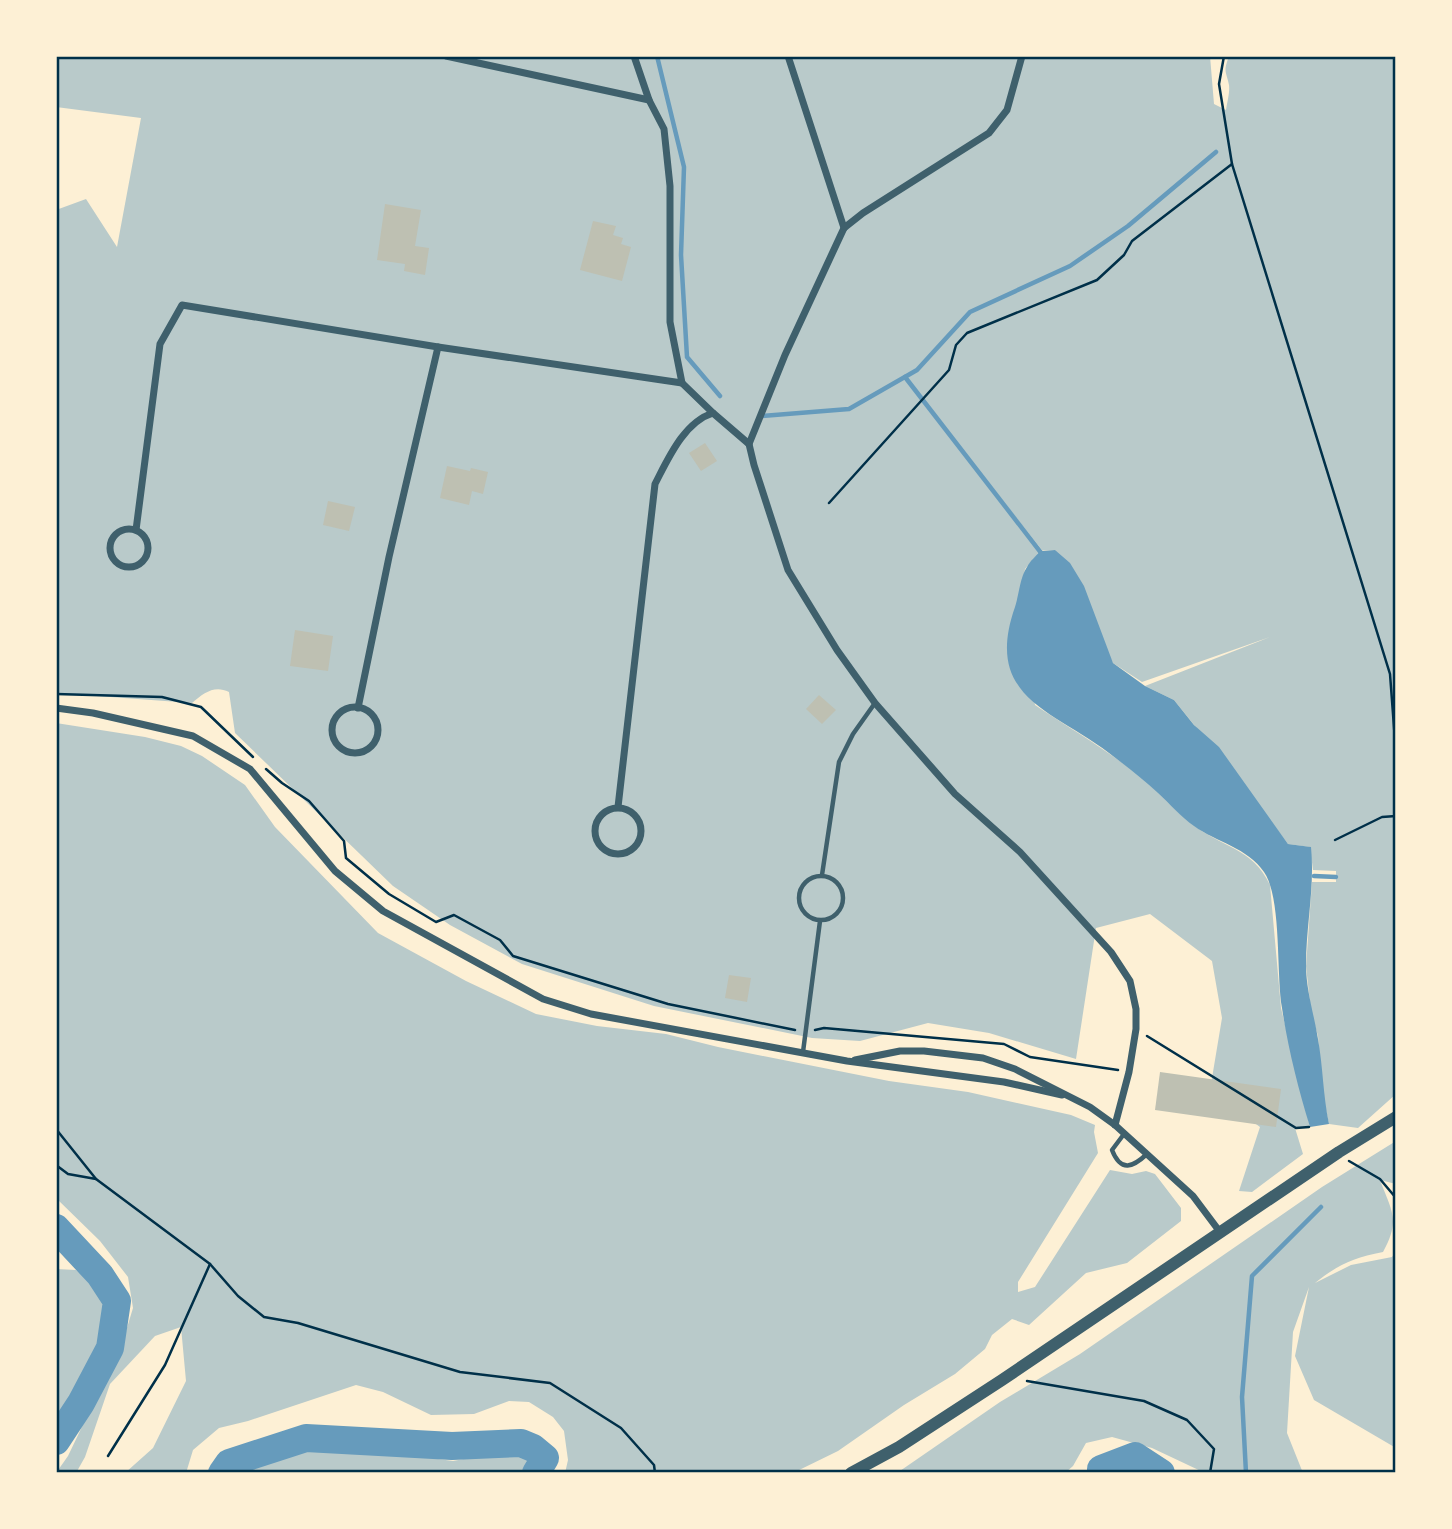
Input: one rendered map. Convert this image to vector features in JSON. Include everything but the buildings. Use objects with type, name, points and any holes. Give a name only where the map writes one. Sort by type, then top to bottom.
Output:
[{"type":"street","points":[[446,56],[649,100]]},
{"type":"street","points":[[634,56],[649,100],[663,129],[670,186],[670,322],[682,383],[750,444]]},
{"type":"street","points":[[788,56],[844,228]]},
{"type":"street","points":[[1022,56],[1007,110],[989,133],[863,213],[844,228],[785,355],[750,444],[754,465],[788,570],[875,703],[955,794],[1020,852],[1111,952],[1130,981],[1136,1009],[1136,1029],[1129,1072],[1115,1125]]},
{"type":"street","points":[[136,530],[160,344],[183,305],[438,347],[682,383]]},
{"type":"street","points":[[358,708],[386,570],[438,347]]},
{"type":"street","points":[[618,807],[655,484],[688,431],[702,416],[713,413]]},
{"type":"street","points":[[124,528],[136,530],[149,542],[147,557],[135,567],[120,565],[110,553],[112,538],[124,528]]},
{"type":"street","points":[[352,706],[358,708],[370,711],[379,727],[374,745],[358,755],[340,750],[331,733],[335,716],[352,706]]},
{"type":"street","points":[[56,708],[93,713],[194,736],[250,769],[335,870],[383,911],[542,999],[591,1014],[847,1061],[1004,1082],[1062,1095]]},
{"type":"street","points":[[618,807],[633,813],[641,826],[639,841],[621,855],[605,851],[594,832],[598,818],[610,808],[618,807]]},
{"type":"street","points":[[847,1061],[900,1051],[924,1051],[983,1058],[1015,1069],[1090,1107],[1115,1125],[1193,1196],[1220,1232]]},
{"type":"street","points":[[852,1473],[899,1447],[1002,1380],[1339,1152],[1396,1117]]},
{"type":"lane","points":[[822,875],[839,762],[853,734],[875,703]]},
{"type":"lane","points":[[822,875],[835,880],[843,891],[843,905],[834,917],[820,920],[807,916],[799,904],[800,890],[808,879],[822,875]]},
{"type":"lane","points":[[803,1053],[820,920]]},
{"type":"lane","points":[[1125,1133],[1112,1150],[1114,1156],[1124,1165],[1135,1165],[1148,1153]]},
{"type":"path","points":[[1224,56],[1219,84],[1232,164],[1390,674],[1396,754]]},
{"type":"path","points":[[829,503],[949,370],[956,345],[967,333],[1097,280],[1112,269],[1132,241],[1232,164]]},
{"type":"path","points":[[56,694],[162,697],[201,707],[282,783],[309,800],[344,841],[346,858],[389,894],[436,922],[454,915],[500,940],[513,956],[668,1004],[805,1032],[824,1028],[1004,1044],[1030,1057],[1129,1072]]},
{"type":"path","points":[[1335,840],[1382,817],[1396,816]]},
{"type":"path","points":[[1136,1029],[1296,1128],[1309,1127]]},
{"type":"path","points":[[56,1129],[96,1179],[210,1264],[237,1296],[264,1317],[298,1323],[460,1372],[550,1383],[621,1428],[653,1465],[655,1473]]},
{"type":"path","points":[[1339,1152],[1357,1167],[1380,1179],[1396,1198]]},
{"type":"path","points":[[56,1165],[68,1174],[96,1179]]},
{"type":"path","points":[[108,1456],[164,1365],[210,1264]]},
{"type":"path","points":[[1020,1381],[1084,1389],[1144,1401],[1187,1420],[1214,1449],[1210,1473]]},
{"type":"shaded area","points":[[58,56],[1210,56],[1214,104],[1226,110],[1229,88],[1226,69],[1229,56],[1396,56],[1396,1094],[1358,1128],[1329,1124],[1306,966],[1312,882],[1336,882],[1336,871],[1313,870],[1310,847],[1288,844],[1174,700],[1145,686],[1270,637],[1142,682],[1113,663],[1055,550],[1042,550],[973,463],[1039,552],[1025,569],[1020,594],[1035,705],[1128,767],[1203,832],[1255,863],[1270,885],[1281,1008],[1310,1127],[1295,1128],[1303,1154],[1252,1192],[1239,1191],[1260,1127],[1210,1090],[1222,1018],[1212,961],[1150,914],[1096,928],[1076,1059],[989,1033],[928,1023],[860,1041],[812,1038],[654,1006],[522,964],[450,925],[393,886],[235,733],[229,692],[214,690],[192,703],[56,693],[56,210],[86,199],[117,247],[141,118],[56,107]]},
{"type":"shaded area","points":[[56,723],[145,737],[181,746],[202,756],[245,785],[275,827],[378,933],[466,981],[536,1014],[597,1026],[666,1034],[889,1081],[968,1092],[1071,1115],[1095,1125],[1098,1153],[1018,1282],[1018,1292],[1035,1287],[1110,1170],[1132,1174],[1146,1171],[1155,1174],[1181,1208],[1181,1221],[1127,1263],[1086,1273],[1029,1325],[1012,1319],[992,1335],[985,1349],[955,1374],[904,1405],[838,1451],[793,1473],[565,1473],[568,1460],[564,1431],[553,1417],[529,1402],[509,1401],[474,1414],[431,1415],[383,1392],[356,1385],[219,1428],[193,1450],[186,1473],[125,1473],[153,1448],[186,1381],[181,1327],[155,1336],[110,1384],[85,1457],[76,1473],[56,1473],[68,1456],[123,1341],[133,1308],[128,1277],[100,1241],[56,1198]]},
{"type":"shaded area","points":[[1396,1141],[1396,1184],[1380,1180],[1391,1208],[1393,1223],[1383,1252],[1347,1263],[1315,1283],[1351,1265],[1392,1257],[1396,1251],[1396,1448],[1314,1400],[1295,1356],[1309,1287],[1293,1332],[1287,1433],[1303,1473],[1205,1473],[1152,1448],[1112,1437],[1086,1443],[1073,1466],[1065,1473],[897,1473],[1000,1402],[1080,1354],[1322,1187]]},
{"type":"shaded area","points":[[56,1269],[76,1270],[98,1287],[107,1320],[99,1357],[56,1419]]},
{"type":"shaded area","points":[[313,1449],[363,1449],[453,1461],[490,1454],[523,1453],[529,1466],[524,1473],[239,1473]]},
{"type":"water","points":[[1055,550],[1070,563],[1084,586],[1113,663],[1145,686],[1174,700],[1194,725],[1219,747],[1288,844],[1311,847],[1312,877],[1306,974],[1320,1050],[1329,1124],[1310,1127],[1297,1083],[1280,993],[1274,899],[1264,872],[1249,857],[1189,822],[1122,763],[1046,712],[1029,698],[1016,682],[1008,662],[1008,638],[1021,581],[1028,565],[1040,551]]},
{"type":"waterway","points":[[657,56],[684,167],[681,255],[687,357],[720,396]]},
{"type":"waterway","points":[[762,416],[849,409],[917,370],[970,312],[1070,266],[1128,226],[1216,152]]},
{"type":"waterway","points":[[905,377],[1042,554]]},
{"type":"waterway","points":[[1314,876],[1336,877]]},
{"type":"waterway","points":[[1246,1473],[1242,1397],[1252,1276],[1321,1207]]},
{"type":"waterway","points":[[56,1228],[100,1275],[117,1301],[110,1348],[81,1403],[56,1441]]},
{"type":"waterway","points":[[222,1473],[229,1463],[306,1438],[452,1446],[521,1443],[533,1448],[545,1458],[536,1473]]},
{"type":"waterway","points":[[1101,1473],[1101,1469],[1135,1456],[1161,1473]]}]
